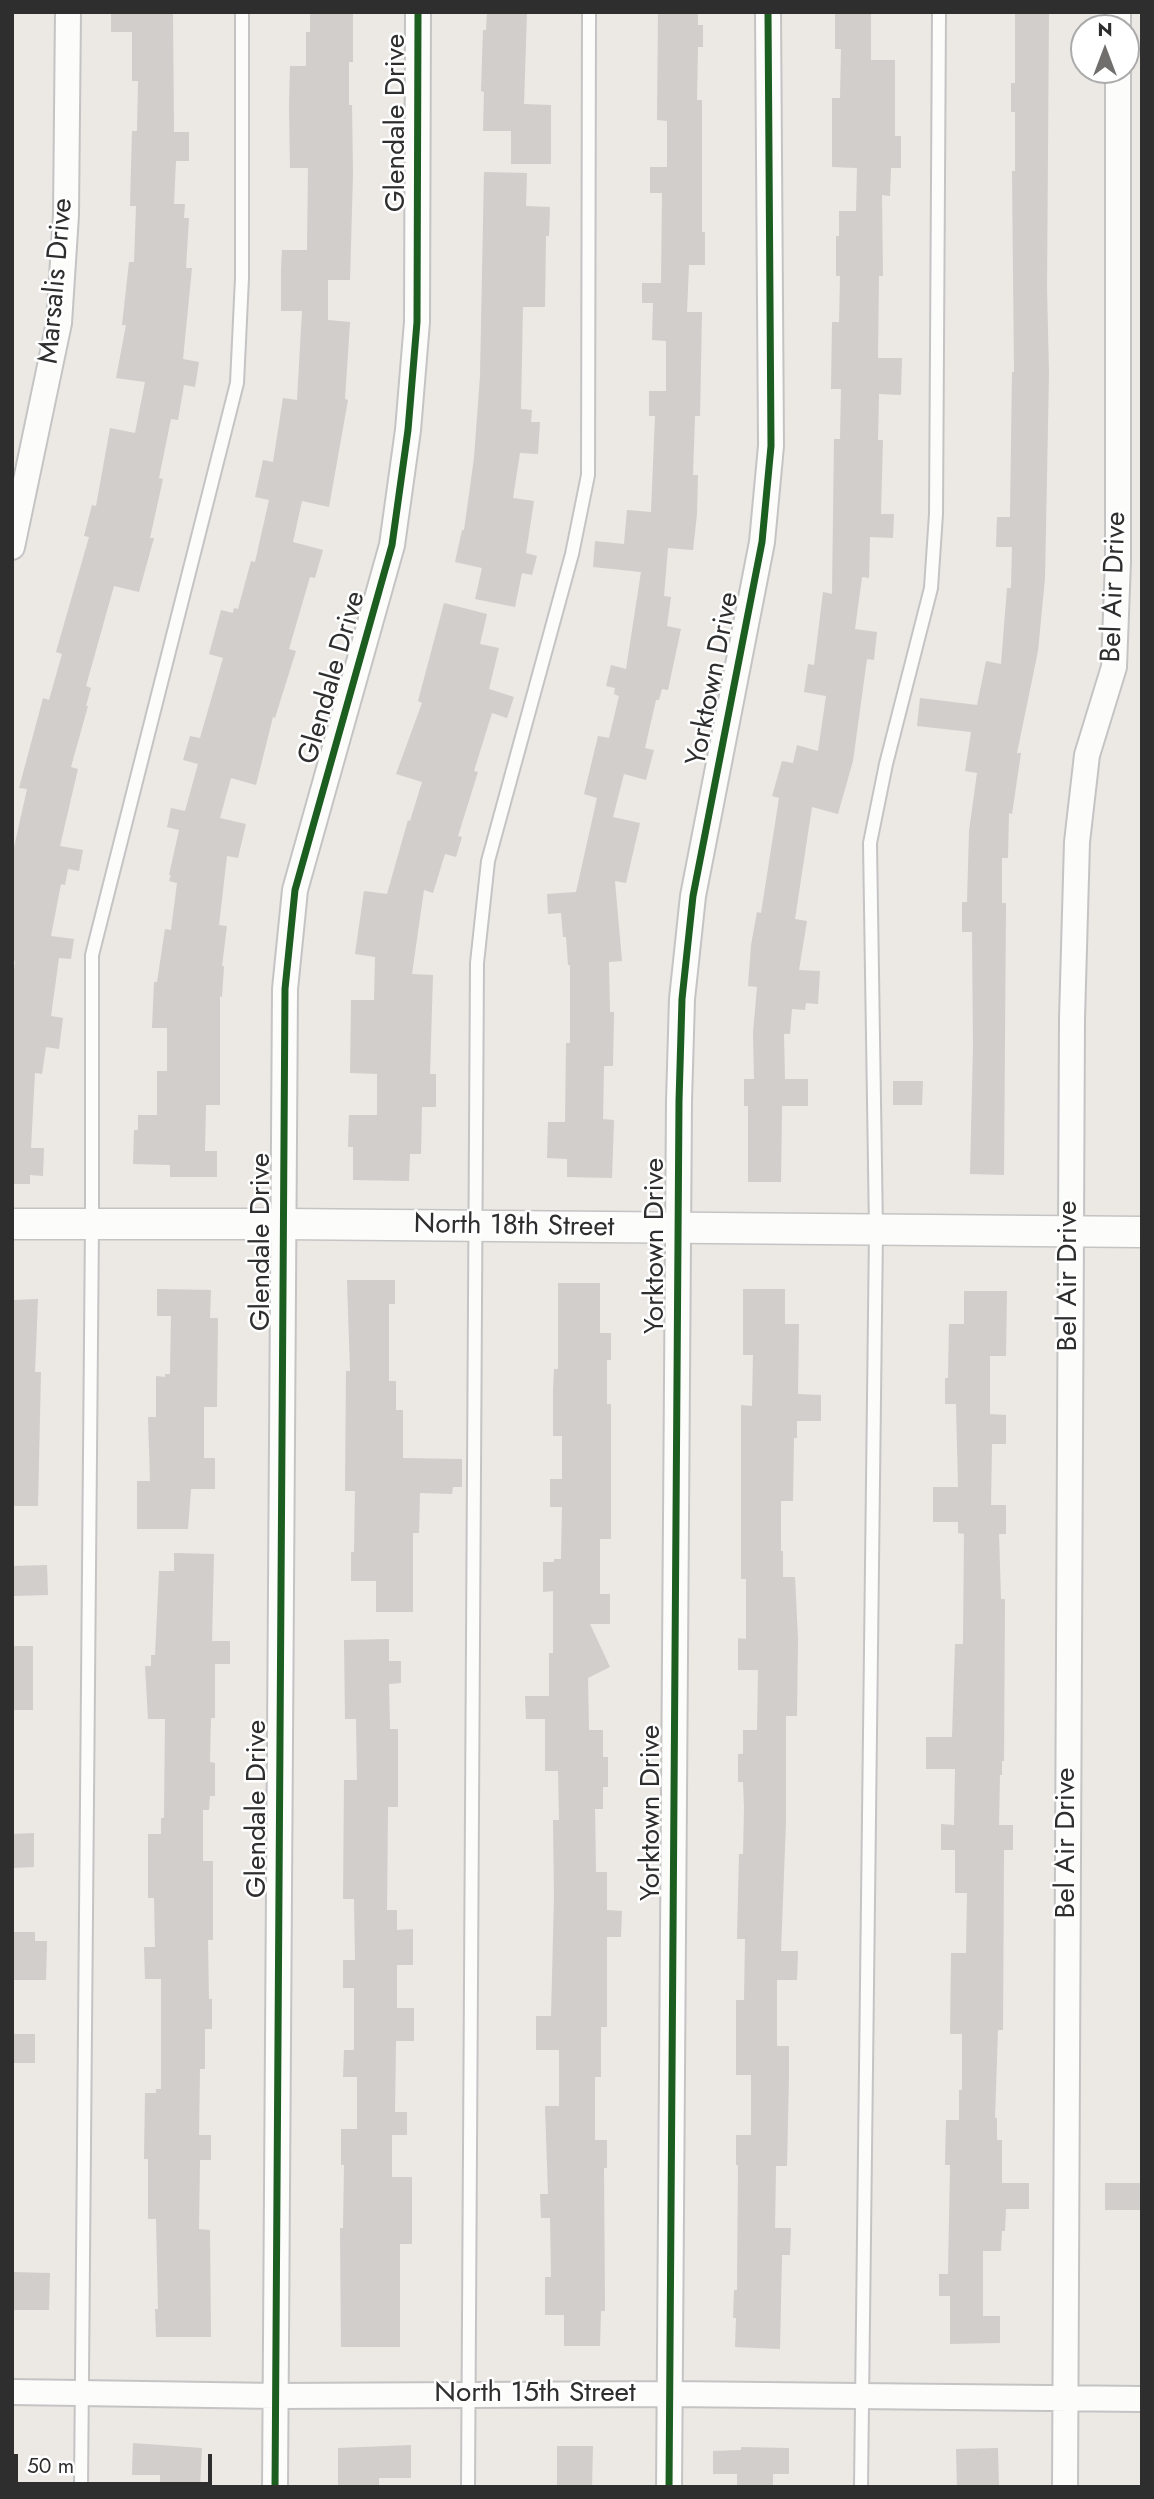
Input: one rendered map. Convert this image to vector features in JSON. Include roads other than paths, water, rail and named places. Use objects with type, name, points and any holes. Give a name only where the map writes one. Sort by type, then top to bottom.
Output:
[{"type":"street","name":"Marsalis Drive","points":[[12,547],[59,323],[66,215],[68,12]]},
{"type":"street","name":"Glendale Drive","points":[[275,2487],[285,989],[295,890],[392,545],[408,430],[417,322],[418,12]]},
{"type":"street","name":"Yorktown Drive","points":[[669,2487],[677,1228],[682,999],[693,896],[762,542],[771,446],[768,12]]},
{"type":"street","name":"Bel Air Drive","points":[[1065,2487],[1072,1019],[1077,842],[1087,755],[1114,667],[1118,561],[1118,84]]},
{"type":"street","name":"North 18th Street","points":[[12,1224],[1142,1232]]},
{"type":"street","name":"North 15th Street","points":[[12,2392],[276,2396],[670,2393],[1142,2399]]},
{"type":"lane","points":[[80,2487],[92,1224],[92,956],[237,383],[242,278],[242,12]]},
{"type":"lane","points":[[468,2487],[477,963],[488,861],[572,554],[588,475],[589,12]]},
{"type":"lane","points":[[861,2487],[876,1230],[870,843],[886,764],[931,588],[936,514],[939,12]]}]
